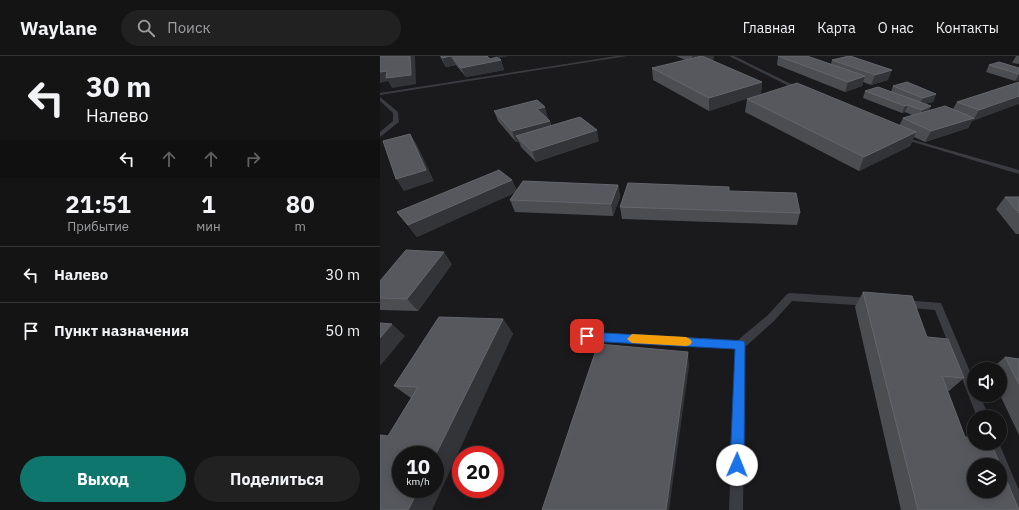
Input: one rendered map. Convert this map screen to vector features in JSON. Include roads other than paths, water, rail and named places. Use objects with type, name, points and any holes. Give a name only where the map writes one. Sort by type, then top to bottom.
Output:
[{"type":"lane","points":[[380,94],[625,56]]},
{"type":"lane","points":[[731,56],[808,93]]},
{"type":"lane","points":[[380,98],[396,113],[396,122],[380,135]]},
{"type":"lane","points":[[898,136],[918,144],[1019,172]]},
{"type":"lane","points":[[587,336],[740,344],[771,318],[790,298],[938,306],[980,410]]},
{"type":"lane","points":[[736,510],[740,344]]},
{"type":"lane","points":[[996,450],[1019,507]]}]
